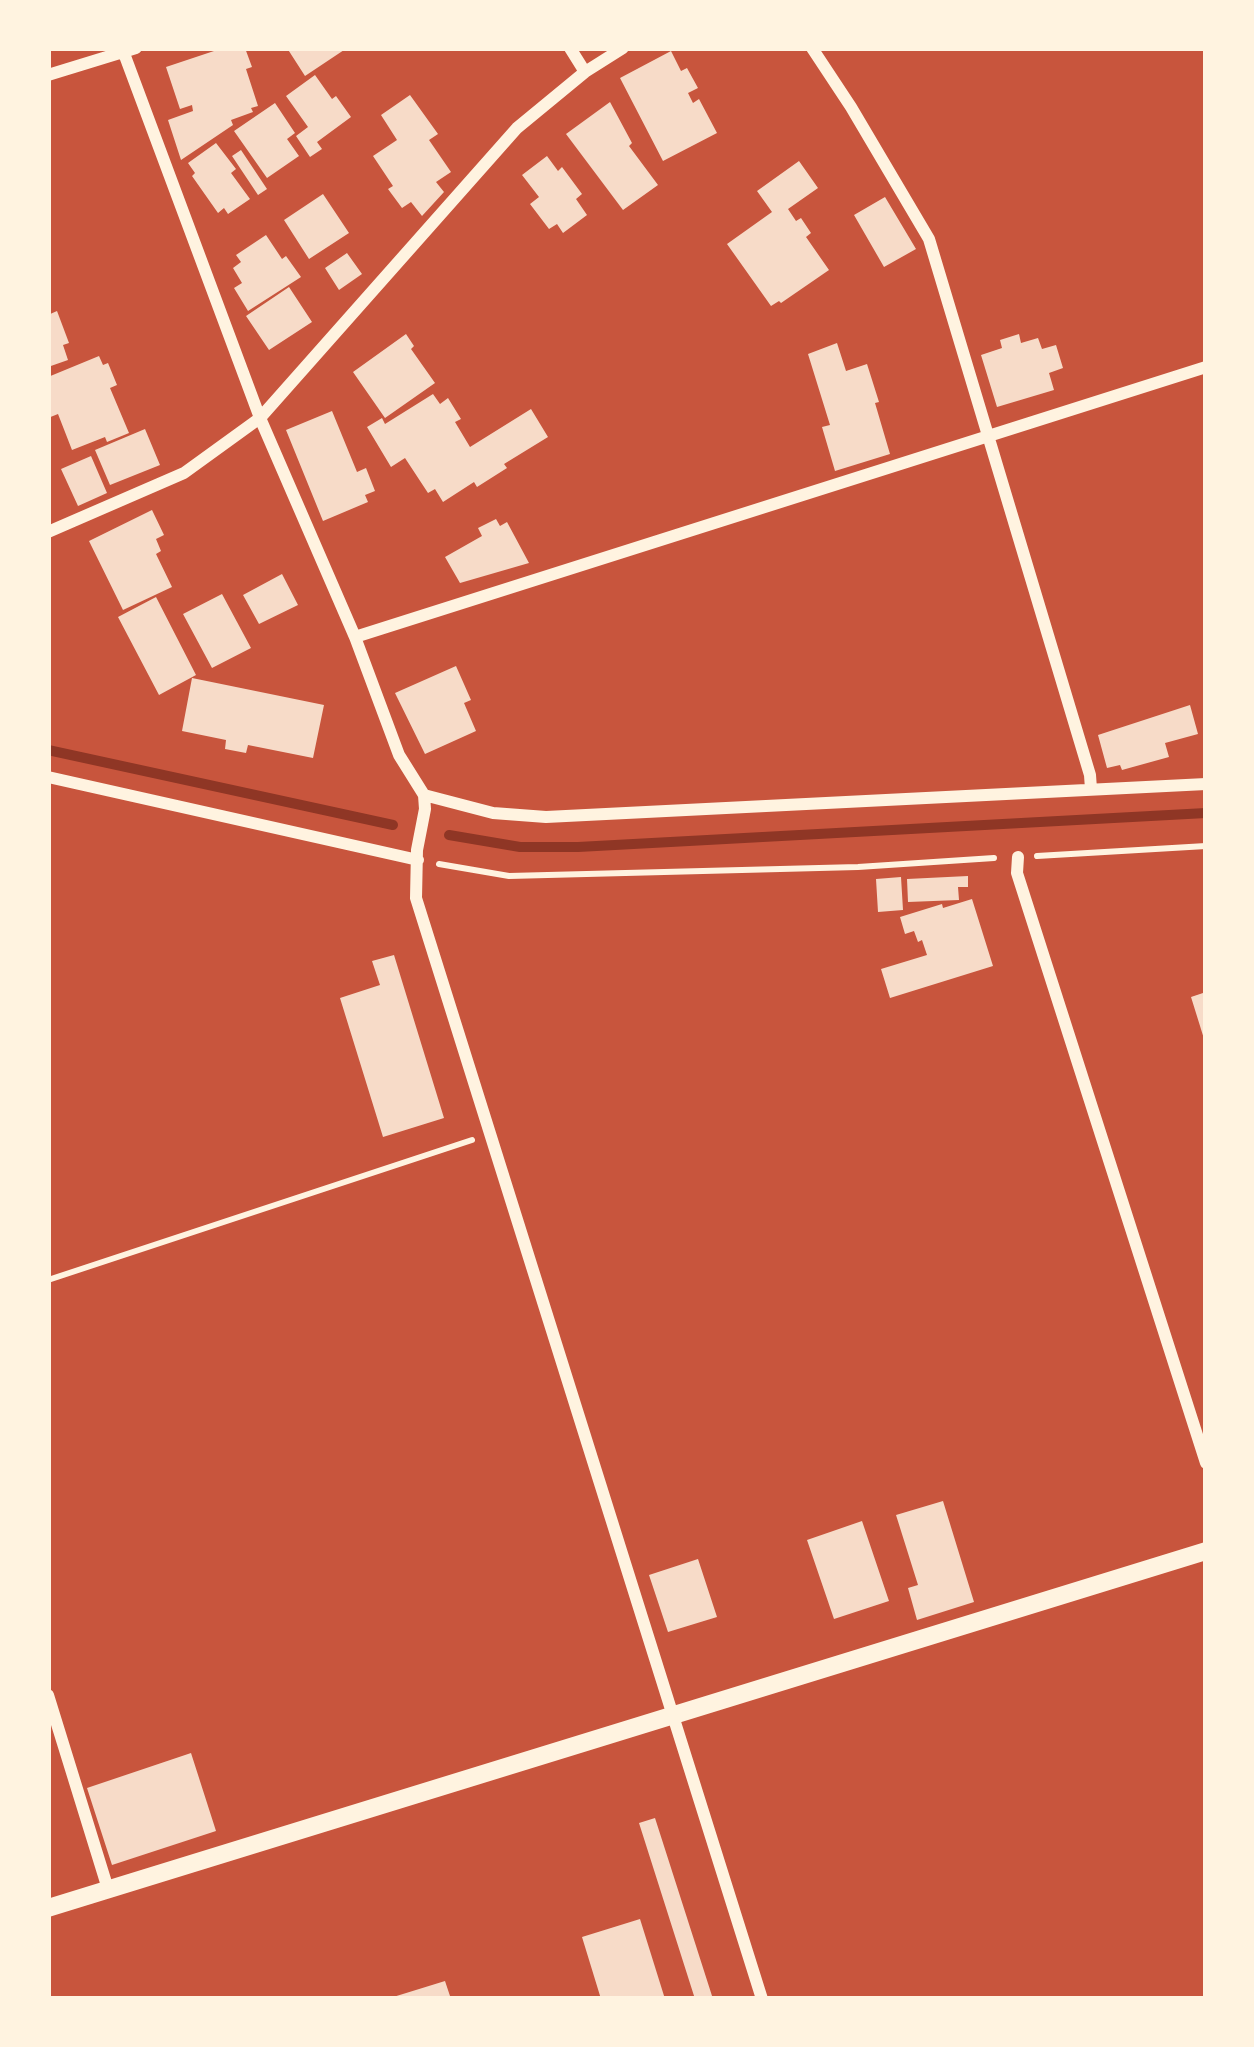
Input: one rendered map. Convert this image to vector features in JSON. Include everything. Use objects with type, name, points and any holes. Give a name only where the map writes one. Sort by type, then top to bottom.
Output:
[{"type":"street","points":[[570,48],[585,72]]},
{"type":"street","points":[[48,532],[184,473],[260,418],[517,128],[585,72],[623,48]]},
{"type":"street","points":[[812,48],[929,239],[1091,789]]},
{"type":"street","points":[[48,76],[127,49],[260,418],[356,637],[399,755],[424,795],[416,898],[762,1999]]},
{"type":"street","points":[[356,637],[1206,367]]},
{"type":"street","points":[[48,777],[418,860]]},
{"type":"street","points":[[424,795],[493,813],[546,817],[1206,784]]},
{"type":"street","points":[[1018,856],[1017,874],[1206,1463]]},
{"type":"street","points":[[48,1908],[1206,1551]]},
{"type":"street","points":[[48,1695],[108,1889]]},
{"type":"path","points":[[418,860],[508,876],[858,867],[1206,846]]},
{"type":"path","points":[[48,1280],[489,1134]]},
{"type":"building","points":[[223,48],[245,48],[252,67],[246,69],[258,106],[231,120],[233,125],[181,160],[168,120],[193,111],[192,105],[180,109],[166,67]]},
{"type":"building","points":[[287,48],[347,48],[305,76]]},
{"type":"building","points":[[671,51],[681,71],[687,68],[698,88],[688,93],[693,103],[699,99],[717,133],[663,161],[620,78]]},
{"type":"building","points":[[315,75],[351,117],[317,142],[322,149],[310,157],[296,136],[308,127],[286,96]]},
{"type":"building","points":[[410,95],[438,134],[429,140],[451,172],[436,182],[444,192],[422,216],[411,202],[402,208],[373,156],[397,140],[381,115]]},
{"type":"building","points":[[610,102],[632,143],[629,146],[658,185],[623,210],[566,134]]},
{"type":"building","points":[[275,103],[295,133],[287,139],[299,156],[267,178],[234,131]]},
{"type":"building","points":[[216,143],[236,169],[231,173],[250,199],[228,214],[224,208],[218,213],[188,163]]},
{"type":"building","points":[[241,150],[267,189],[258,195],[232,156]]},
{"type":"building","points":[[547,156],[582,194],[576,199],[587,215],[563,233],[557,224],[549,229],[530,204],[539,197],[522,175]]},
{"type":"building","points":[[799,161],[818,188],[788,209],[796,221],[801,218],[811,233],[806,237],[829,270],[771,306],[727,244],[772,212],[757,191]]},
{"type":"building","points":[[323,194],[349,233],[309,259],[284,220]]},
{"type":"building","points":[[885,197],[916,249],[884,267],[854,215]]},
{"type":"building","points":[[266,235],[301,277],[248,311],[234,288],[242,283],[233,268],[241,262],[236,255]]},
{"type":"building","points":[[347,253],[362,274],[339,290],[325,268]]},
{"type":"building","points":[[289,287],[312,322],[269,350],[246,316]]},
{"type":"building","points":[[57,311],[69,343],[63,345],[68,360],[48,367],[48,315]]},
{"type":"building","points":[[406,334],[435,383],[385,418],[353,372]]},
{"type":"building","points":[[1019,334],[1021,343],[1038,338],[1042,349],[1056,345],[1063,368],[1049,373],[1054,390],[997,407],[981,355],[1002,348],[1000,340]]},
{"type":"building","points":[[837,343],[846,371],[867,364],[890,454],[835,471],[822,427],[830,425],[808,354]]},
{"type":"building","points":[[99,356],[103,365],[108,363],[117,385],[110,388],[129,433],[72,450],[58,414],[48,418],[48,377]]},
{"type":"building","points":[[433,394],[440,404],[448,398],[470,447],[531,409],[548,437],[477,487],[474,482],[443,502],[435,489],[428,493],[405,458],[391,467],[367,427],[382,418],[385,424]]},
{"type":"building","points":[[332,411],[357,472],[366,468],[375,491],[365,495],[368,502],[323,521],[286,430]]},
{"type":"building","points":[[145,429],[160,465],[110,485],[95,450]]},
{"type":"building","points":[[91,456],[107,493],[78,506],[61,469]]},
{"type":"building","points":[[152,510],[164,535],[156,539],[161,551],[156,554],[172,587],[123,610],[89,541]]},
{"type":"building","points":[[496,519],[500,526],[507,522],[529,563],[460,583],[445,557],[482,536],[478,528]]},
{"type":"building","points":[[282,574],[298,605],[259,624],[243,595]]},
{"type":"building","points":[[222,594],[251,648],[212,668],[183,614]]},
{"type":"building","points":[[156,597],[196,675],[159,695],[118,617]]},
{"type":"building","points":[[456,666],[471,700],[464,703],[476,731],[425,754],[395,693]]},
{"type":"building","points":[[192,678],[324,705],[313,758],[248,745],[246,753],[225,749],[226,740],[182,731]]},
{"type":"building","points":[[1190,705],[1198,734],[1165,743],[1169,757],[1122,770],[1120,765],[1107,768],[1098,735]]},
{"type":"building","points":[[968,876],[968,887],[958,887],[959,900],[908,902],[907,879]]},
{"type":"building","points":[[901,877],[903,910],[878,912],[876,879]]},
{"type":"building","points":[[972,899],[993,966],[890,998],[881,969],[927,955],[914,931],[905,934],[900,917]]},
{"type":"building","points":[[394,955],[444,1118],[383,1137],[340,998],[380,985],[372,961]]},
{"type":"building","points":[[1206,992],[1206,1041],[1205,1042],[1191,997]]},
{"type":"building","points":[[943,1501],[974,1602],[917,1620],[908,1588],[918,1585],[896,1515]]},
{"type":"building","points":[[862,1521],[889,1601],[834,1619],[807,1540]]},
{"type":"building","points":[[698,1559],[717,1617],[668,1632],[649,1575]]},
{"type":"building","points":[[191,1753],[216,1831],[112,1865],[87,1788]]},
{"type":"building","points":[[655,1818],[713,1999],[695,1999],[639,1823]]},
{"type":"building","points":[[640,1919],[665,1999],[601,1999],[582,1937]]},
{"type":"building","points":[[445,1981],[451,1999],[390,1999],[390,1998]]},
{"type":"waterway","points":[[48,750],[393,825]]},
{"type":"waterway","points":[[449,835],[520,847],[578,847],[1206,813]]}]
